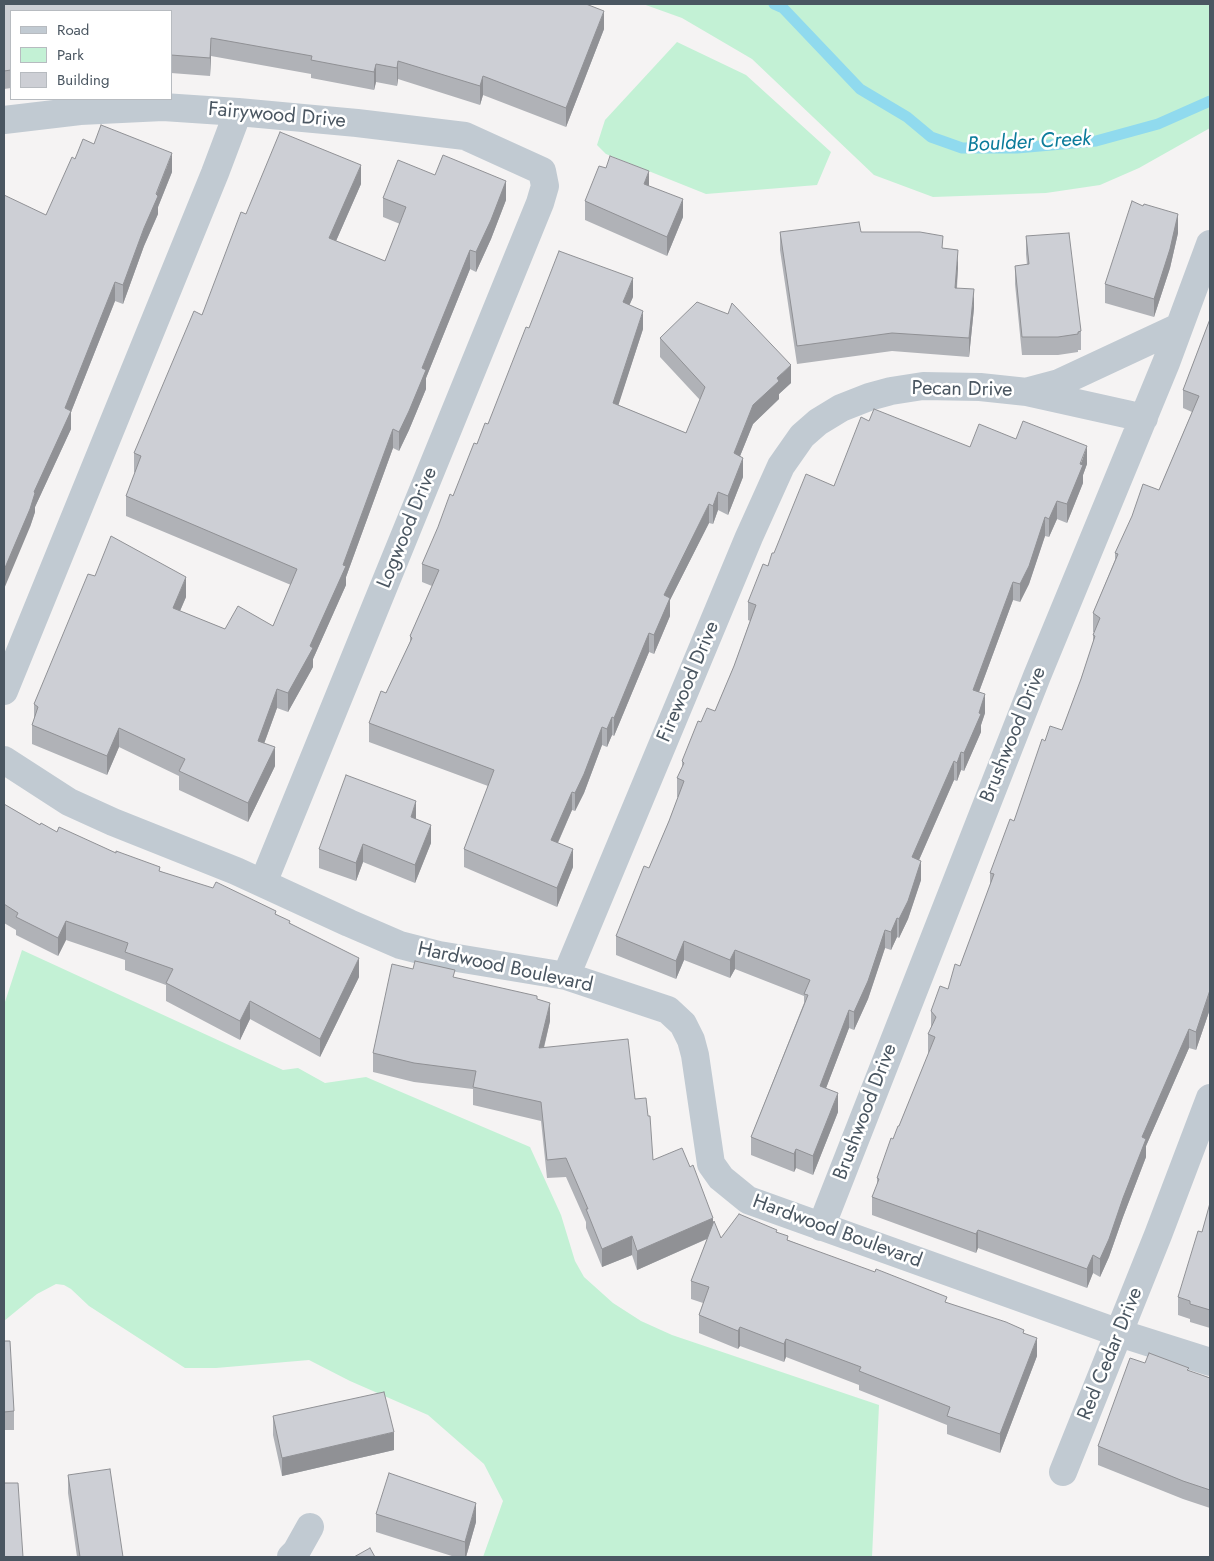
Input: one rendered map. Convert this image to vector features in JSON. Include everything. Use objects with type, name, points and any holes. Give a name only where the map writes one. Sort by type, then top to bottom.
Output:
[{"type":"street","name":"Fairywood Drive","points":[[4,120],[80,111],[163,107],[357,123],[465,136],[542,171]]},
{"type":"street","points":[[4,691],[204,201],[238,112]]},
{"type":"street","name":"Logwood Drive","points":[[263,883],[540,203],[545,186],[542,171]]},
{"type":"street","name":"Brushwood Drive","points":[[821,1227],[1037,676],[1144,418],[1210,244]]},
{"type":"street","name":"Pecan Drive","points":[[1027,392],[1060,383],[1179,327]]},
{"type":"street","name":"Pecan Drive","points":[[841,408],[891,391],[923,386],[980,387],[1027,392],[1144,418]]},
{"type":"street","name":"Firewood Drive","points":[[566,976],[749,537],[781,466],[802,436],[818,422],[841,408]]},
{"type":"street","name":"Hardwood Boulevard","points":[[4,760],[69,802],[113,822],[263,883],[349,924],[400,945],[439,955],[566,976],[668,1010],[683,1024],[691,1040],[695,1055],[711,1164],[721,1178],[748,1200],[1119,1334],[1210,1362]]},
{"type":"street","name":"Red Cedar Drive","points":[[1063,1472],[1158,1235],[1210,1098]]},
{"type":"street","points":[[291,1557],[296,1552],[310,1527]]},
{"type":"green space","points":[[643,4],[1210,4],[1210,128],[1139,168],[1100,185],[1046,193],[933,197],[874,175],[752,59],[682,18]]},
{"type":"green space","points":[[677,42],[746,75],[831,152],[817,185],[706,194],[606,154],[597,145],[605,120]]},
{"type":"green space","points":[[22,950],[283,1070],[298,1068],[325,1083],[366,1077],[530,1147],[561,1215],[575,1261],[584,1277],[613,1303],[641,1321],[672,1335],[879,1405],[872,1557],[483,1557],[503,1501],[484,1464],[428,1415],[350,1381],[309,1360],[216,1368],[185,1368],[89,1306],[64,1285],[56,1284],[37,1294],[4,1321],[4,1005]]},
{"type":"building","points":[[4,4],[586,4],[604,11],[566,108],[483,76],[480,86],[398,61],[397,68],[376,64],[374,72],[311,60],[312,56],[211,38],[210,58],[172,55],[172,10],[10,10],[10,70],[4,71]]},
{"type":"building","points":[[101,125],[172,153],[156,194],[158,196],[123,285],[115,282],[65,408],[71,411],[34,492],[30,509],[4,570],[4,195],[46,215],[72,157],[75,159],[83,139],[94,144]]},
{"type":"building","points":[[280,132],[361,165],[329,238],[385,261],[406,207],[383,198],[398,160],[435,175],[443,155],[506,181],[476,252],[470,250],[422,368],[426,370],[409,411],[399,432],[393,429],[343,565],[346,566],[310,646],[313,648],[288,693],[277,689],[258,741],[275,747],[248,803],[179,771],[185,759],[119,728],[107,756],[32,725],[38,707],[34,704],[88,574],[95,576],[111,536],[186,577],[173,608],[225,629],[238,606],[273,626],[297,569],[126,496],[141,456],[134,453],[194,311],[202,315],[241,212],[246,214]]},
{"type":"building","points":[[610,156],[649,171],[644,184],[683,199],[667,237],[585,201],[599,166],[606,168]]},
{"type":"building","points":[[1132,201],[1143,206],[1144,204],[1178,214],[1170,249],[1154,299],[1105,284]]},
{"type":"building","points":[[859,222],[861,232],[920,232],[943,236],[942,248],[958,250],[955,288],[974,289],[969,338],[892,333],[797,346],[780,232]]},
{"type":"building","points":[[1069,233],[1081,331],[1078,334],[1058,337],[1022,337],[1015,266],[1029,264],[1026,236]]},
{"type":"building","points":[[559,251],[633,278],[623,302],[643,311],[613,403],[686,433],[705,387],[660,338],[697,302],[728,314],[732,303],[791,365],[777,378],[779,381],[753,405],[734,453],[743,458],[728,496],[718,492],[713,506],[709,504],[664,595],[670,598],[654,635],[649,633],[614,718],[612,717],[607,729],[602,727],[584,774],[575,793],[572,792],[551,840],[573,849],[557,888],[464,849],[494,770],[369,723],[381,691],[386,693],[412,638],[410,636],[439,570],[422,564],[450,494],[453,496],[474,443],[477,444],[485,423],[488,424],[526,327],[529,328]]},
{"type":"building","points":[[1210,319],[1210,990],[1196,1032],[1189,1029],[1142,1137],[1146,1139],[1109,1239],[1100,1259],[1093,1255],[1087,1269],[978,1230],[976,1234],[872,1197],[891,1138],[893,1139],[899,1126],[935,1037],[928,1034],[936,1017],[931,1011],[940,986],[948,989],[955,964],[960,966],[994,874],[990,873],[1010,819],[1014,821],[1042,739],[1045,741],[1050,726],[1062,730],[1081,679],[1095,636],[1093,635],[1100,618],[1093,613],[1118,554],[1115,553],[1132,516],[1143,484],[1159,490],[1199,396],[1183,390]]},
{"type":"building","points":[[874,409],[970,447],[979,424],[1016,439],[1023,421],[1087,446],[1080,464],[1083,465],[1067,504],[1057,501],[1049,519],[1045,517],[1029,566],[1020,584],[1013,582],[973,690],[985,694],[979,713],[981,714],[964,753],[961,752],[957,763],[954,761],[912,857],[921,861],[908,901],[891,932],[885,930],[868,981],[854,1012],[849,1010],[820,1086],[838,1093],[813,1156],[796,1149],[794,1154],[751,1137],[808,995],[804,994],[810,980],[735,950],[730,960],[684,941],[676,961],[616,936],[644,866],[649,868],[669,821],[684,781],[677,778],[698,721],[701,722],[707,708],[715,711],[734,666],[756,605],[748,602],[763,564],[768,566],[772,553],[774,553],[806,474],[834,486],[861,417],[869,421]]},
{"type":"building","points":[[346,775],[416,801],[411,817],[431,825],[415,865],[363,844],[356,863],[319,849]]},
{"type":"building","points":[[4,804],[40,825],[41,823],[57,832],[59,827],[116,853],[116,851],[160,867],[159,871],[213,888],[216,882],[276,911],[275,914],[290,921],[289,923],[359,958],[320,1039],[250,1001],[240,1021],[166,983],[173,969],[125,952],[128,943],[66,921],[58,938],[16,917],[18,913],[4,904]]},
{"type":"building","points":[[415,961],[455,970],[453,977],[537,996],[537,999],[550,1003],[539,1048],[628,1039],[635,1099],[646,1098],[648,1116],[650,1116],[653,1160],[682,1148],[690,1167],[693,1165],[713,1218],[637,1251],[632,1236],[602,1249],[586,1209],[588,1209],[566,1158],[547,1160],[541,1102],[473,1087],[476,1071],[414,1063],[373,1053],[392,964],[413,969]]},
{"type":"building","points":[[1210,1203],[1210,1310],[1190,1304],[1190,1301],[1178,1297],[1198,1231],[1202,1232]]},
{"type":"building","points":[[739,1214],[777,1230],[776,1232],[788,1236],[787,1240],[875,1272],[876,1269],[947,1297],[945,1302],[1006,1322],[1024,1330],[1023,1333],[1037,1338],[1000,1434],[947,1416],[950,1407],[859,1371],[861,1367],[786,1339],[784,1344],[740,1327],[738,1331],[699,1315],[709,1287],[691,1281],[714,1221],[721,1238]]},
{"type":"building","points":[[4,1341],[10,1341],[14,1411],[4,1412]]},
{"type":"building","points":[[1149,1353],[1210,1378],[1210,1490],[1098,1446],[1130,1358],[1145,1363]]},
{"type":"building","points":[[384,1392],[394,1432],[282,1458],[273,1416]]},
{"type":"building","points":[[110,1469],[123,1557],[80,1557],[68,1475]]},
{"type":"building","points":[[389,1473],[476,1503],[465,1542],[376,1514]]},
{"type":"building","points":[[4,1483],[18,1483],[23,1557],[4,1557]]},
{"type":"building","points":[[370,1548],[375,1557],[354,1557]]},
{"type":"waterway","name":"Boulder Creek","points":[[774,4],[783,8],[860,89],[907,117],[931,137],[962,148],[1017,148],[1096,141],[1158,124],[1210,101]]}]
